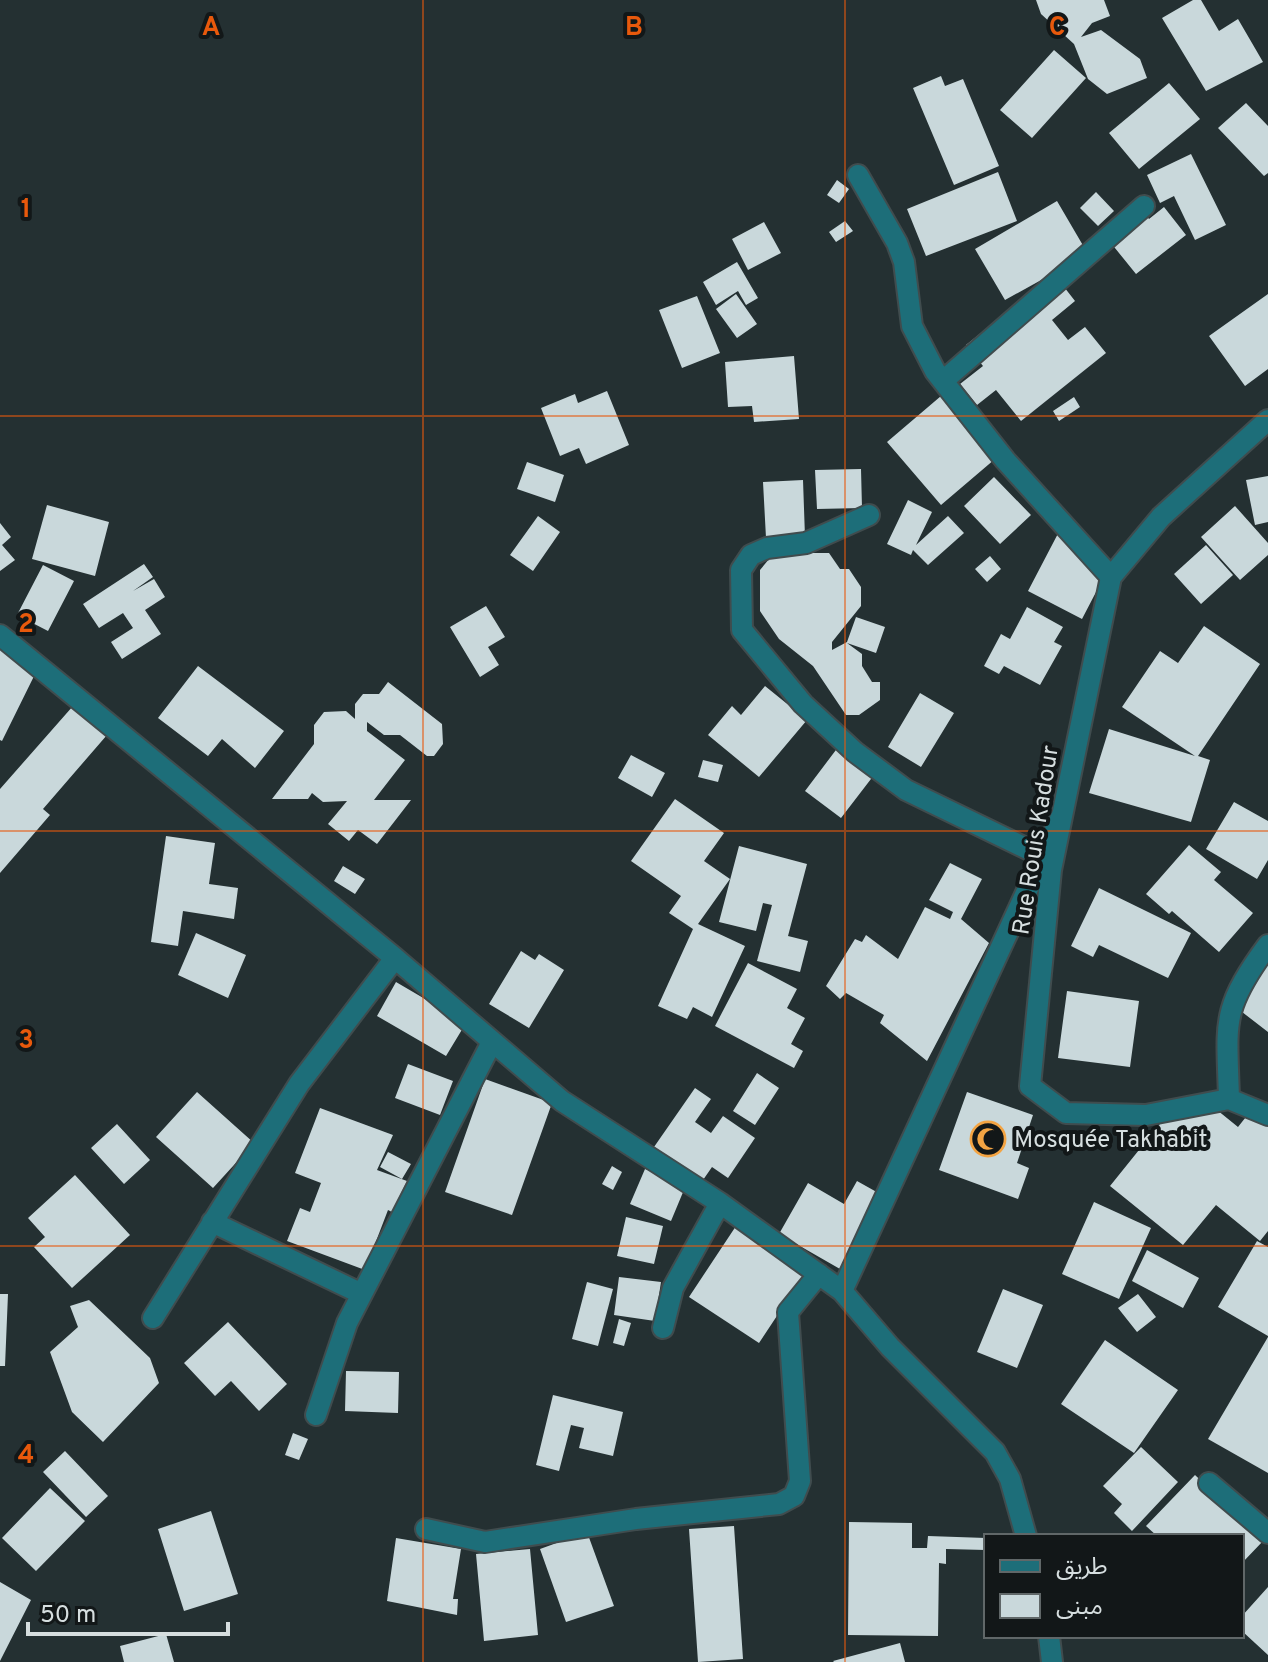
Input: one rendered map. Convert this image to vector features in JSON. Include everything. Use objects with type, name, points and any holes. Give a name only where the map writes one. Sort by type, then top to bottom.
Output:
[{"type":"street","points":[[858,175],[897,243],[904,262],[912,326],[943,381],[1005,460],[1111,577]]},
{"type":"street","points":[[943,381],[1144,206]]},
{"type":"street","name":"Rue Rouis Kadour","points":[[1229,1099],[1146,1115],[1066,1113],[1030,1086],[1051,870],[1111,577],[1161,517],[1268,420]]},
{"type":"street","points":[[869,515],[806,543],[767,548],[751,555],[741,570],[742,630],[803,704],[868,762],[906,790],[1044,857]]},
{"type":"street","points":[[0,635],[395,958],[562,1101],[720,1203],[842,1291],[890,1347],[995,1452],[1010,1479],[1025,1534]]},
{"type":"street","points":[[842,1291],[1062,815]]},
{"type":"street","points":[[1268,945],[1240,983],[1229,1008],[1229,1099],[1268,1115]]},
{"type":"street","points":[[153,1318],[299,1084],[395,958]]},
{"type":"street","points":[[316,1415],[347,1323],[492,1042]]},
{"type":"street","points":[[663,1328],[673,1288],[720,1203]]},
{"type":"street","points":[[212,1222],[362,1294]]},
{"type":"street","points":[[426,1529],[485,1542],[636,1519],[779,1504],[794,1496],[800,1481],[788,1312],[819,1274]]},
{"type":"street","points":[[1209,1483],[1268,1533]]},
{"type":"street","points":[[1049,1638],[1052,1662]]},
{"type":"building","points":[[1036,0],[1104,0],[1110,16],[1092,23],[1081,37],[1101,30],[1140,59],[1147,78],[1107,94],[1088,79],[1074,44],[1041,14]]},
{"type":"building","points":[[1193,0],[1201,0],[1219,31],[1238,19],[1263,62],[1206,91],[1162,18]]},
{"type":"building","points":[[1054,50],[1086,78],[1032,138],[1000,110]]},
{"type":"building","points":[[941,76],[945,86],[963,79],[999,166],[954,185],[913,88]]},
{"type":"building","points":[[1169,83],[1200,119],[1139,169],[1109,133]]},
{"type":"building","points":[[1246,103],[1268,126],[1268,173],[1264,176],[1218,128]]},
{"type":"building","points":[[1191,154],[1226,225],[1195,240],[1174,196],[1160,203],[1147,175]]},
{"type":"building","points":[[998,172],[1017,221],[926,256],[907,209]]},
{"type":"building","points":[[837,180],[849,189],[839,203],[827,195]]},
{"type":"building","points":[[1096,192],[1114,211],[1098,226],[1080,208]]},
{"type":"building","points":[[1057,201],[1088,254],[1005,300],[975,249]]},
{"type":"building","points":[[1137,204],[1149,219],[1164,207],[1186,235],[1136,274],[1102,232]]},
{"type":"building","points":[[845,221],[853,231],[836,242],[829,232]]},
{"type":"building","points":[[764,222],[781,253],[748,270],[732,239]]},
{"type":"building","points":[[737,262],[758,298],[746,305],[738,291],[716,305],[703,282]]},
{"type":"building","points":[[1054,274],[1075,301],[1052,320],[1068,340],[1085,327],[1106,353],[1021,421],[996,390],[977,405],[960,384],[983,366],[966,345]]},
{"type":"building","points":[[736,294],[757,324],[737,338],[716,309]]},
{"type":"building","points":[[1268,294],[1268,369],[1245,386],[1209,336]]},
{"type":"building","points":[[697,296],[720,353],[682,368],[659,310]]},
{"type":"building","points":[[794,356],[799,419],[754,422],[752,406],[728,407],[725,362]]},
{"type":"building","points":[[607,391],[629,445],[586,464],[579,448],[560,456],[541,408],[575,394],[578,403]]},
{"type":"building","points":[[941,396],[995,459],[941,505],[887,442]]},
{"type":"building","points":[[1074,397],[1080,407],[1059,421],[1053,411]]},
{"type":"building","points":[[527,462],[564,475],[555,502],[517,489]]},
{"type":"building","points":[[861,469],[862,508],[817,509],[815,470]]},
{"type":"building","points":[[1268,476],[1268,522],[1255,525],[1246,480]]},
{"type":"building","points":[[994,477],[1031,515],[1000,544],[964,506]]},
{"type":"building","points":[[803,480],[805,537],[766,538],[763,482]]},
{"type":"building","points":[[908,500],[932,512],[916,545],[948,516],[964,533],[928,565],[913,550],[911,555],[887,544]]},
{"type":"building","points":[[47,505],[109,522],[95,576],[32,559]]},
{"type":"building","points":[[1235,506],[1268,543],[1268,555],[1240,580],[1201,537]]},
{"type":"building","points":[[538,516],[560,532],[533,571],[510,555]]},
{"type":"building","points":[[0,523],[11,537],[2,545],[15,560],[0,571]]},
{"type":"building","points":[[1063,524],[1089,537],[1080,554],[1108,569],[1082,619],[1028,591]]},
{"type":"building","points":[[1206,545],[1233,575],[1201,604],[1174,574]]},
{"type":"building","points":[[774,553],[829,553],[840,569],[849,569],[861,587],[861,606],[832,642],[832,650],[847,642],[856,617],[885,627],[876,653],[847,643],[862,654],[862,666],[872,682],[880,682],[880,700],[859,715],[846,715],[813,666],[779,639],[760,611],[760,570]]},
{"type":"building","points":[[990,556],[1001,569],[987,582],[975,569]]},
{"type":"building","points":[[144,564],[153,577],[133,591],[154,579],[165,597],[145,610],[161,634],[122,659],[111,642],[133,628],[123,613],[99,628],[83,604]]},
{"type":"building","points":[[43,565],[74,581],[48,631],[17,615]]},
{"type":"building","points":[[486,606],[505,637],[488,647],[499,665],[480,677],[450,627]]},
{"type":"building","points":[[1027,607],[1063,627],[1054,642],[1062,646],[1040,685],[1004,666],[999,674],[984,666],[1001,634],[1010,639]]},
{"type":"building","points":[[1204,626],[1260,664],[1198,756],[1210,760],[1191,822],[1089,793],[1109,729],[1195,756],[1122,707],[1160,651],[1178,663]]},
{"type":"building","points":[[0,647],[39,666],[2,741],[0,740]]},
{"type":"building","points":[[198,666],[284,731],[255,768],[222,739],[208,756],[158,718]]},
{"type":"building","points":[[388,682],[442,724],[443,744],[434,756],[427,756],[400,735],[384,735],[367,722],[367,731],[405,760],[374,800],[411,800],[377,844],[358,830],[349,841],[328,824],[347,801],[323,802],[312,793],[308,799],[272,799],[314,744],[314,725],[324,712],[346,711],[355,719],[355,704],[363,694],[379,694]]},
{"type":"building","points":[[765,686],[807,720],[759,777],[708,735],[732,706],[741,715]]},
{"type":"building","points":[[920,693],[954,713],[921,767],[888,747]]},
{"type":"building","points":[[73,706],[107,735],[43,809],[50,815],[0,873],[0,789]]},
{"type":"building","points":[[848,734],[884,762],[841,818],[805,791]]},
{"type":"building","points":[[631,755],[665,773],[652,797],[618,778]]},
{"type":"building","points":[[703,760],[723,765],[718,782],[698,777]]},
{"type":"building","points":[[675,799],[724,833],[704,861],[730,879],[698,924],[745,946],[712,1017],[693,1007],[687,1019],[658,1006],[693,929],[669,913],[681,896],[631,861]]},
{"type":"building","points":[[1234,802],[1268,821],[1268,860],[1257,879],[1206,849]]},
{"type":"building","points":[[166,836],[215,843],[209,884],[238,888],[234,919],[183,911],[178,946],[151,942]]},
{"type":"building","points":[[1189,845],[1221,872],[1214,880],[1253,913],[1219,952],[1172,911],[1169,914],[1146,894]]},
{"type":"building","points":[[739,846],[807,864],[788,936],[808,941],[800,972],[757,961],[772,905],[763,903],[756,931],[719,922]]},
{"type":"building","points":[[950,863],[982,879],[961,919],[989,943],[927,1061],[880,1023],[884,1015],[846,993],[840,999],[826,986],[855,939],[862,942],[866,935],[898,959],[925,907],[950,919],[953,912],[929,900]]},
{"type":"building","points":[[343,866],[365,879],[355,894],[334,881]]},
{"type":"building","points":[[1099,888],[1191,933],[1168,978],[1099,945],[1093,957],[1071,946]]},
{"type":"building","points":[[196,933],[246,955],[228,998],[178,975]]},
{"type":"building","points":[[521,951],[535,960],[539,954],[564,970],[529,1028],[489,1004]]},
{"type":"building","points":[[1268,960],[1268,1032],[1233,1005]]},
{"type":"building","points":[[748,963],[797,989],[787,1008],[805,1018],[791,1044],[803,1051],[794,1068],[715,1026]]},
{"type":"building","points":[[396,982],[466,1023],[446,1056],[377,1016]]},
{"type":"building","points":[[1067,991],[1139,1001],[1130,1067],[1058,1058]]},
{"type":"building","points":[[408,1064],[453,1081],[440,1115],[395,1098]]},
{"type":"building","points":[[757,1073],[779,1088],[755,1125],[733,1111]]},
{"type":"building","points":[[485,1079],[552,1103],[512,1215],[445,1192]]},
{"type":"building","points":[[695,1088],[711,1099],[695,1122],[711,1133],[723,1116],[755,1138],[728,1178],[712,1167],[703,1180],[654,1147]]},
{"type":"building","points":[[197,1092],[254,1143],[213,1188],[156,1137]]},
{"type":"building","name":"Mosquée Takhabit","points":[[967,1092],[1033,1115],[1017,1163],[1029,1168],[1018,1199],[939,1170]]},
{"type":"building","points":[[1201,1097],[1238,1127],[1253,1108],[1268,1120],[1268,1231],[1260,1241],[1216,1205],[1183,1245],[1110,1186],[1176,1104]]},
{"type":"building","points":[[320,1108],[393,1135],[377,1170],[407,1181],[392,1212],[388,1210],[365,1270],[287,1241],[300,1208],[310,1212],[321,1183],[295,1173]]},
{"type":"building","points":[[117,1124],[150,1160],[124,1184],[91,1148]]},
{"type":"building","points":[[388,1152],[411,1164],[402,1179],[380,1167]]},
{"type":"building","points":[[612,1166],[622,1172],[613,1190],[602,1184]]},
{"type":"building","points":[[645,1169],[686,1185],[671,1221],[630,1204]]},
{"type":"building","points":[[75,1175],[130,1235],[72,1288],[34,1247],[45,1237],[28,1218]]},
{"type":"building","points":[[857,1181],[882,1195],[840,1269],[779,1234],[808,1183],[844,1204]]},
{"type":"building","points":[[1094,1202],[1151,1228],[1119,1299],[1062,1274]]},
{"type":"building","points":[[626,1217],[663,1226],[654,1264],[617,1256]]},
{"type":"building","points":[[736,1226],[806,1272],[759,1343],[689,1297]]},
{"type":"building","points":[[1257,1241],[1268,1247],[1268,1336],[1218,1307]]},
{"type":"building","points":[[1147,1250],[1199,1278],[1183,1308],[1132,1281]]},
{"type":"building","points":[[619,1277],[661,1282],[655,1321],[614,1315]]},
{"type":"building","points":[[587,1282],[613,1289],[598,1346],[572,1339]]},
{"type":"building","points":[[1003,1289],[1043,1305],[1017,1368],[977,1352]]},
{"type":"building","points":[[0,1294],[8,1294],[5,1366],[0,1366]]},
{"type":"building","points":[[1138,1294],[1156,1317],[1137,1332],[1118,1308]]},
{"type":"building","points":[[89,1300],[150,1358],[159,1383],[103,1442],[72,1412],[50,1352],[78,1327],[70,1306]]},
{"type":"building","points":[[619,1319],[631,1323],[624,1346],[613,1343]]},
{"type":"building","points":[[228,1322],[287,1384],[259,1411],[231,1381],[215,1396],[184,1363]]},
{"type":"building","points":[[1268,1337],[1268,1473],[1208,1439]]},
{"type":"building","points":[[1105,1340],[1178,1390],[1134,1453],[1061,1404]]},
{"type":"building","points":[[346,1371],[399,1372],[398,1413],[345,1411]]},
{"type":"building","points":[[553,1395],[623,1412],[613,1456],[579,1448],[584,1428],[571,1425],[559,1471],[536,1465]]},
{"type":"building","points":[[293,1433],[308,1439],[299,1460],[285,1455]]},
{"type":"building","points":[[1141,1447],[1178,1482],[1132,1531],[1114,1513],[1122,1504],[1103,1486]]},
{"type":"building","points":[[65,1451],[108,1496],[86,1517],[43,1472]]},
{"type":"building","points":[[1195,1475],[1264,1540],[1244,1561],[1244,1534],[1155,1534],[1146,1526]]},
{"type":"building","points":[[50,1488],[85,1521],[36,1571],[2,1538]]},
{"type":"building","points":[[211,1511],[238,1594],[184,1611],[158,1529]]},
{"type":"building","points":[[849,1522],[912,1523],[912,1548],[927,1548],[928,1536],[984,1538],[984,1550],[946,1549],[946,1564],[939,1563],[938,1636],[848,1635]]},
{"type":"building","points":[[734,1526],[743,1659],[698,1662],[689,1529]]},
{"type":"building","points":[[587,1532],[614,1606],[566,1622],[540,1549]]},
{"type":"building","points":[[396,1538],[461,1549],[453,1599],[458,1599],[457,1615],[387,1601]]},
{"type":"building","points":[[530,1549],[538,1635],[484,1641],[476,1554]]},
{"type":"building","points":[[0,1582],[31,1600],[0,1661]]},
{"type":"building","points":[[1268,1587],[1268,1655],[1244,1633],[1244,1614]]},
{"type":"building","points":[[166,1634],[174,1662],[124,1662],[120,1646]]},
{"type":"building","points":[[900,1643],[905,1662],[833,1661]]},
{"type":"place","name":"Mosquée Takhabit","points":[[988,1139]]}]
